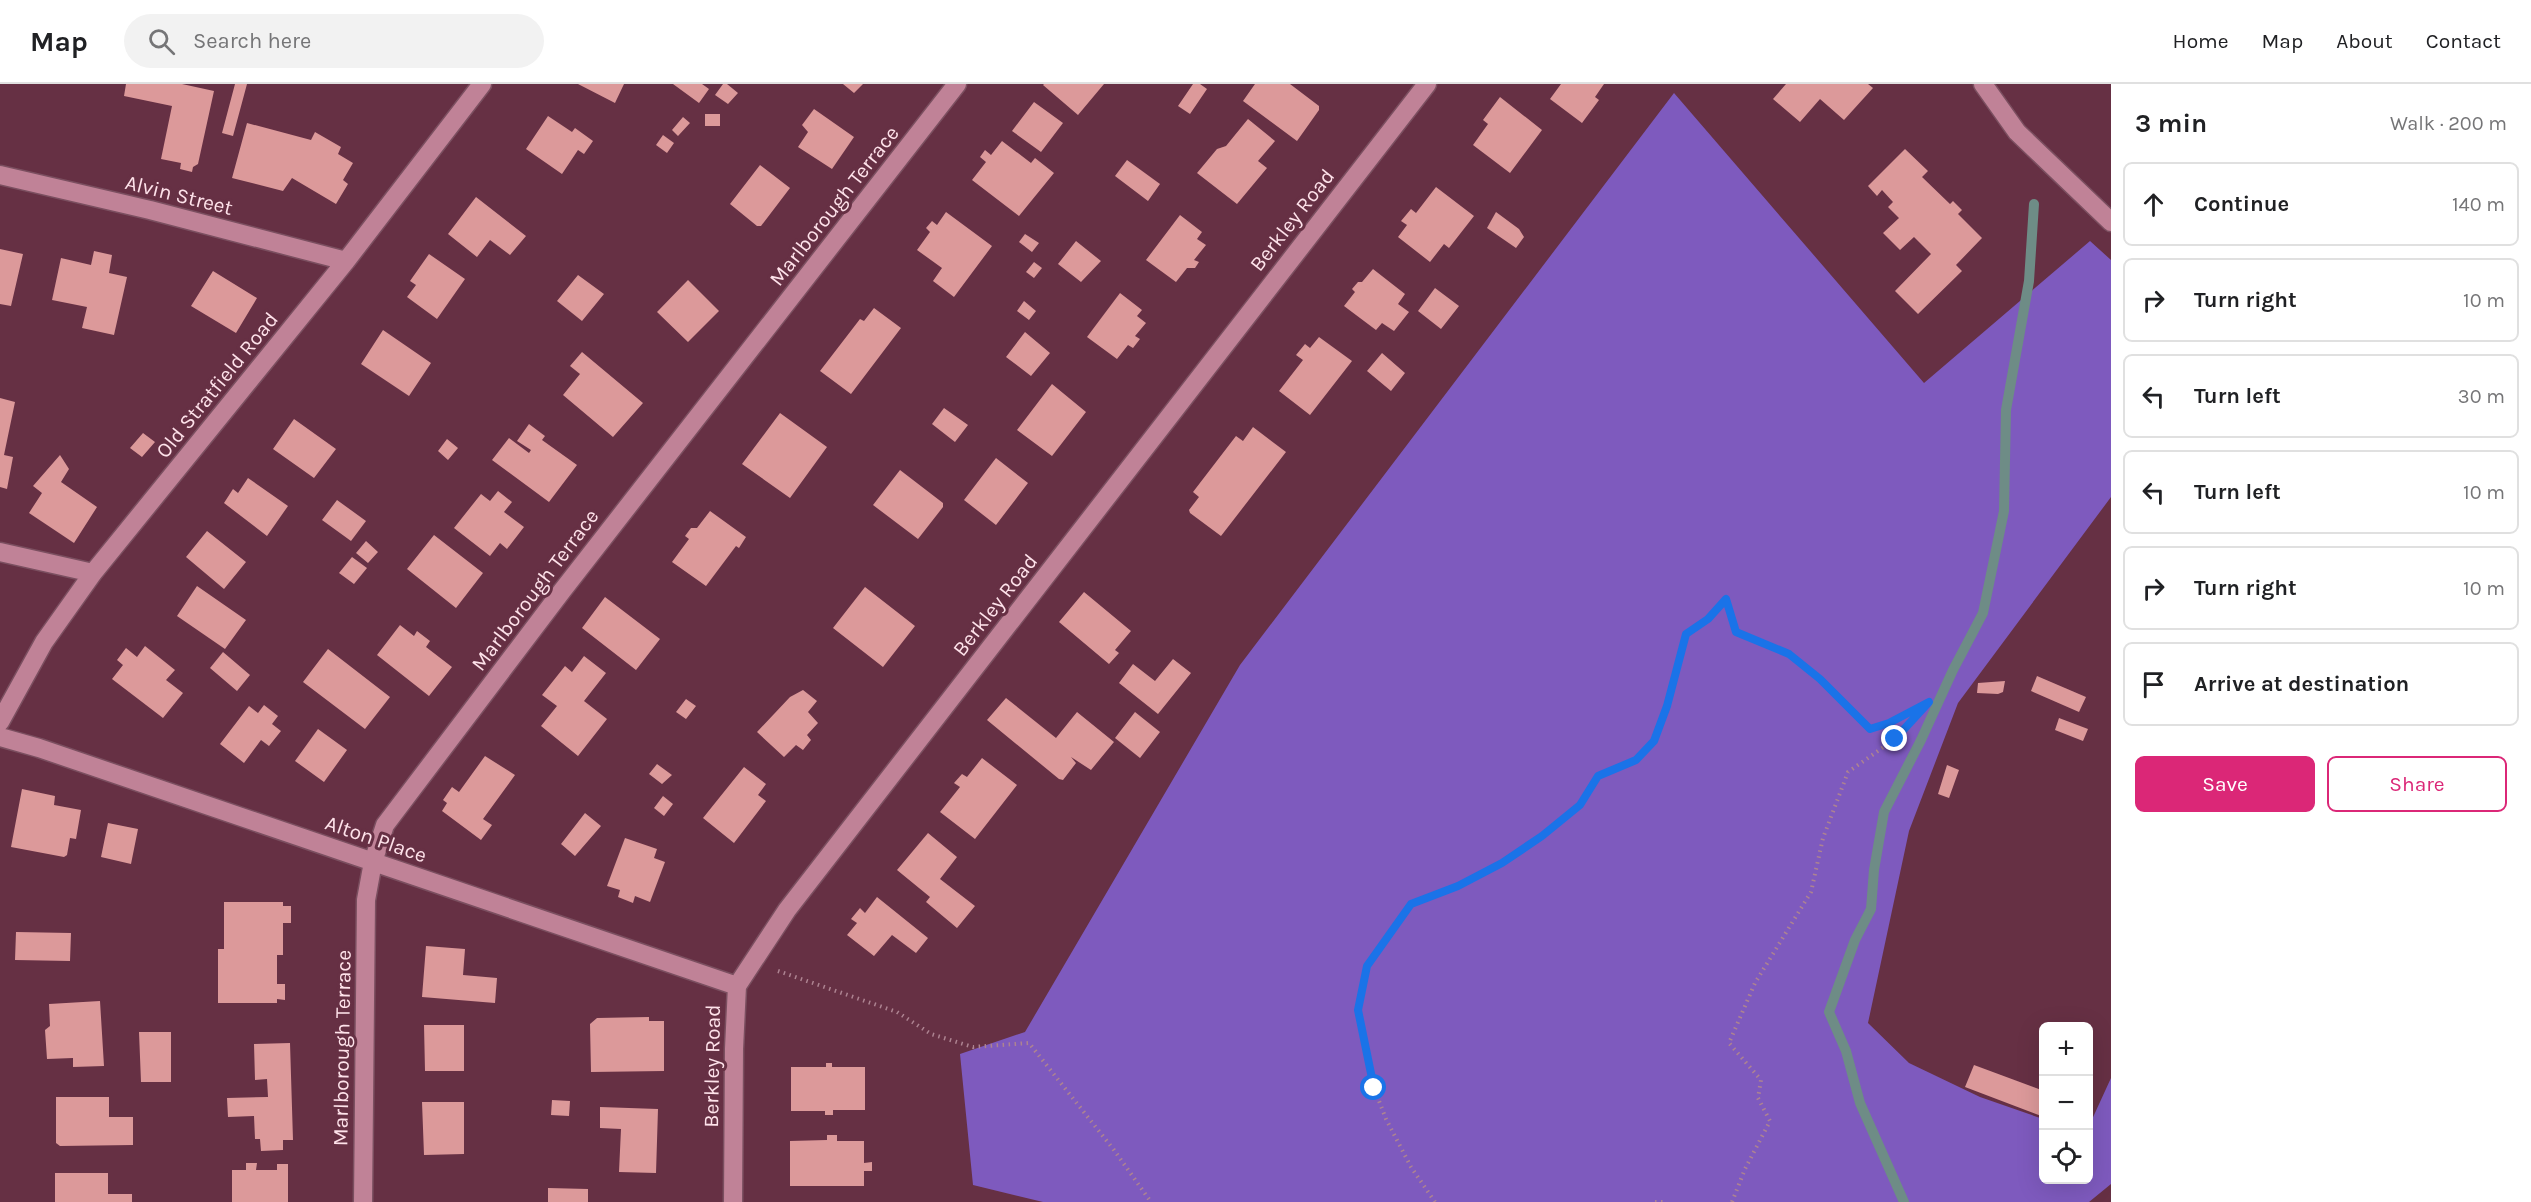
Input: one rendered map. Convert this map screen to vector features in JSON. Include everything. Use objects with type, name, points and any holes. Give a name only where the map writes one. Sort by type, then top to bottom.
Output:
[{"type":"street","name":"Old Stratfield Road","points":[[0,722],[44,642],[93,573],[346,261],[482,84]]},
{"type":"street","name":"Marlborough Terrace","points":[[363,1202],[366,900],[373,862],[385,825],[562,591],[957,84]]},
{"type":"street","name":"Berkley Road","points":[[733,1202],[737,986],[787,910],[1427,84]]},
{"type":"street","points":[[1983,84],[2017,132],[2111,222]]},
{"type":"street","name":"Alvin Street","points":[[0,175],[150,210],[346,261]]},
{"type":"street","points":[[0,552],[93,573]]},
{"type":"street","name":"Alton Place","points":[[0,737],[39,748],[737,986]]},
{"type":"path","points":[[1435,1202],[1411,1167],[1386,1119],[1374,1088],[1358,1010],[1367,966],[1411,904],[1458,886],[1502,863],[1542,836],[1580,805],[1598,776],[1636,760],[1654,741],[1667,706],[1686,634],[1708,619],[1726,599],[1736,632],[1789,654],[1828,686],[1870,729],[1889,723],[1929,702],[1895,739],[1848,772],[1823,838],[1811,892],[1755,983],[1729,1043],[1761,1080],[1758,1098],[1770,1121],[1745,1169],[1732,1202]]},
{"type":"path","points":[[754,962],[897,1012],[931,1034],[973,1047],[1029,1043],[1152,1202]]},
{"type":"path","points":[[1654,1202],[1663,1202]]},
{"type":"shaded area","points":[[1674,93],[1924,383],[2090,241],[2111,260],[2111,497],[1958,703],[1909,831],[1868,1023],[1909,1063],[1980,1097],[2039,1118],[2039,1184],[2093,1184],[2093,1117],[2111,1078],[2111,1184],[2089,1202],[1043,1202],[973,1185],[960,1054],[1025,1032],[1240,665]]},
{"type":"building","points":[[126,84],[182,84],[214,91],[198,164],[193,167],[192,172],[180,169],[181,163],[161,159],[172,106],[124,96]]},
{"type":"building","points":[[235,84],[247,84],[233,136],[222,133]]},
{"type":"building","points":[[578,84],[624,84],[615,103]]},
{"type":"building","points":[[673,84],[702,84],[709,89],[699,103]]},
{"type":"building","points":[[723,84],[727,84],[738,93],[728,104],[715,95]]},
{"type":"building","points":[[843,84],[863,84],[854,93]]},
{"type":"building","points":[[1044,84],[1104,84],[1078,115]]},
{"type":"building","points":[[1193,84],[1200,84],[1207,89],[1190,114],[1178,106]]},
{"type":"building","points":[[1255,84],[1290,84],[1319,106],[1319,110],[1297,141],[1243,101]]},
{"type":"building","points":[[1561,84],[1604,84],[1595,97],[1599,100],[1582,123],[1550,99]]},
{"type":"building","points":[[1786,84],[1868,84],[1873,88],[1844,120],[1820,99],[1800,122],[1773,99]]},
{"type":"building","points":[[1500,97],[1542,130],[1510,173],[1473,145],[1488,124],[1483,120]]},
{"type":"building","points":[[1034,102],[1063,123],[1041,152],[1012,131]]},
{"type":"building","points":[[814,109],[854,137],[832,169],[798,147],[808,132],[802,125]]},
{"type":"building","points":[[705,114],[720,114],[720,126],[705,126]]},
{"type":"building","points":[[548,116],[572,132],[575,128],[593,141],[584,154],[578,150],[562,174],[526,149]]},
{"type":"building","points":[[683,117],[690,123],[678,136],[672,130]]},
{"type":"building","points":[[1248,119],[1275,141],[1258,161],[1267,168],[1237,204],[1197,173],[1217,149],[1226,146]]},
{"type":"building","points":[[247,123],[311,140],[315,132],[341,147],[338,154],[353,163],[343,180],[348,184],[336,204],[292,178],[283,191],[232,178]]},
{"type":"building","points":[[663,135],[674,143],[667,153],[656,145]]},
{"type":"building","points":[[1002,141],[1031,163],[1035,158],[1054,173],[1019,216],[972,180],[986,162],[980,157],[985,150],[991,155]]},
{"type":"building","points":[[1905,149],[1928,171],[1922,177],[1950,204],[1953,201],[1962,210],[1958,214],[1982,238],[1956,265],[1962,271],[1918,314],[1895,291],[1931,254],[1914,237],[1900,250],[1883,233],[1899,218],[1888,207],[1893,202],[1882,190],[1877,196],[1868,186]]},
{"type":"building","points":[[1127,160],[1160,184],[1148,201],[1115,176]]},
{"type":"building","points":[[760,165],[790,188],[761,226],[757,226],[730,204]]},
{"type":"building","points":[[1436,187],[1474,216],[1449,248],[1444,244],[1430,262],[1398,237],[1407,225],[1401,221],[1411,209],[1416,213]]},
{"type":"building","points":[[476,197],[526,236],[510,255],[490,240],[477,257],[448,234]]},
{"type":"building","points":[[946,212],[992,246],[954,297],[933,281],[942,268],[917,250],[930,232],[926,228],[932,221],[937,225]]},
{"type":"building","points":[[1496,212],[1519,229],[1524,237],[1516,248],[1487,228]]},
{"type":"building","points":[[1180,215],[1202,232],[1197,239],[1206,245],[1194,260],[1199,262],[1195,268],[1187,268],[1176,282],[1146,260]]},
{"type":"building","points":[[1025,234],[1039,243],[1032,252],[1019,242]]},
{"type":"building","points":[[1076,241],[1101,261],[1081,282],[1058,264]]},
{"type":"building","points":[[0,249],[23,254],[11,306],[0,304]]},
{"type":"building","points":[[94,251],[112,255],[109,273],[127,277],[114,335],[82,328],[87,307],[52,300],[61,258],[91,265]]},
{"type":"building","points":[[429,254],[465,279],[437,319],[407,297],[416,285],[410,281]]},
{"type":"building","points":[[1034,262],[1042,268],[1034,278],[1026,272]]},
{"type":"building","points":[[1373,269],[1405,294],[1398,304],[1409,312],[1394,331],[1382,323],[1376,330],[1344,306],[1355,292],[1352,289],[1358,282],[1362,282]]},
{"type":"building","points":[[213,271],[257,298],[236,333],[191,306]]},
{"type":"building","points":[[578,275],[604,294],[582,321],[557,301]]},
{"type":"building","points":[[688,280],[719,311],[688,342],[657,312]]},
{"type":"building","points":[[1435,288],[1459,306],[1441,329],[1418,311]]},
{"type":"building","points":[[1120,293],[1142,310],[1137,316],[1146,323],[1135,336],[1140,339],[1133,348],[1128,345],[1117,359],[1087,337]]},
{"type":"building","points":[[1024,301],[1036,311],[1029,320],[1017,311]]},
{"type":"building","points":[[874,308],[901,328],[851,394],[820,371],[860,319],[864,321]]},
{"type":"building","points":[[383,330],[431,363],[409,396],[361,364]]},
{"type":"building","points":[[1025,332],[1050,353],[1031,376],[1006,357]]},
{"type":"building","points":[[1319,337],[1352,361],[1310,415],[1279,391],[1303,360],[1296,355],[1305,344],[1310,348]]},
{"type":"building","points":[[582,352],[643,403],[613,437],[563,395],[580,374],[570,366]]},
{"type":"building","points":[[1382,353],[1405,373],[1391,391],[1367,371]]},
{"type":"building","points":[[1052,384],[1086,412],[1052,456],[1017,430]]},
{"type":"building","points":[[0,398],[15,402],[4,455],[13,457],[7,489],[0,487]]},
{"type":"building","points":[[944,408],[968,425],[955,442],[932,424]]},
{"type":"building","points":[[780,413],[827,447],[790,498],[742,464]]},
{"type":"building","points":[[294,419],[336,449],[314,478],[273,449]]},
{"type":"building","points":[[529,424],[545,436],[542,440],[577,465],[549,502],[492,460],[509,438],[529,453],[531,450],[517,441]]},
{"type":"building","points":[[1253,427],[1286,452],[1221,536],[1190,513],[1189,510],[1199,497],[1193,492],[1236,436],[1243,441]]},
{"type":"building","points":[[143,433],[155,442],[142,457],[130,448]]},
{"type":"building","points":[[447,439],[458,448],[448,460],[438,451]]},
{"type":"building","points":[[60,455],[69,469],[61,482],[97,507],[74,543],[29,513],[42,493],[33,486]]},
{"type":"building","points":[[996,458],[1028,483],[996,525],[964,500]]},
{"type":"building","points":[[900,470],[943,503],[943,507],[918,539],[873,505]]},
{"type":"building","points":[[248,478],[288,506],[267,536],[224,503],[233,489],[238,493]]},
{"type":"building","points":[[498,491],[512,502],[504,512],[524,527],[507,549],[500,543],[490,556],[454,528],[481,494],[490,501]]},
{"type":"building","points":[[337,500],[366,521],[351,541],[322,520]]},
{"type":"building","points":[[710,511],[746,537],[739,548],[736,546],[706,586],[672,562],[689,539],[685,536],[691,528],[697,528]]},
{"type":"building","points":[[207,531],[246,562],[224,589],[186,557]]},
{"type":"building","points":[[434,535],[483,573],[456,608],[407,569]]},
{"type":"building","points":[[366,541],[378,552],[368,563],[356,553]]},
{"type":"building","points":[[352,557],[367,568],[354,584],[339,573]]},
{"type":"building","points":[[197,586],[246,620],[225,649],[177,616]]},
{"type":"building","points":[[865,587],[915,626],[883,667],[833,628]]},
{"type":"building","points":[[1084,592],[1131,631],[1115,650],[1119,653],[1109,664],[1059,622]]},
{"type":"building","points":[[605,597],[660,639],[636,670],[582,628]]},
{"type":"building","points":[[400,625],[414,636],[417,631],[430,641],[426,647],[452,667],[429,696],[377,655]]},
{"type":"building","points":[[145,646],[175,670],[166,680],[183,693],[163,718],[112,679],[123,665],[117,660],[126,648],[137,657]]},
{"type":"building","points":[[328,649],[390,697],[365,729],[303,682]]},
{"type":"building","points":[[223,652],[250,675],[237,691],[210,668]]},
{"type":"building","points":[[584,656],[606,673],[584,701],[607,719],[578,756],[541,726],[557,706],[542,695],[565,666],[572,672]]},
{"type":"building","points":[[1173,659],[1191,673],[1158,714],[1119,683],[1133,664],[1155,681]]},
{"type":"building","points":[[2037,676],[2086,697],[2079,712],[2031,691]]},
{"type":"building","points":[[2005,681],[2003,692],[1998,694],[1977,693],[1978,683]]},
{"type":"building","points":[[803,690],[817,701],[808,712],[818,723],[807,735],[811,740],[803,750],[796,745],[784,757],[757,732],[790,697]]},
{"type":"building","points":[[1006,698],[1056,738],[1077,712],[1114,742],[1091,770],[1071,757],[1076,763],[1063,780],[1059,779],[987,720]]},
{"type":"building","points":[[686,699],[696,706],[686,719],[676,712]]},
{"type":"building","points":[[264,705],[278,716],[272,724],[281,731],[269,746],[261,740],[244,763],[220,744],[249,706],[258,713]]},
{"type":"building","points":[[1135,712],[1160,732],[1140,758],[1115,738]]},
{"type":"building","points":[[2059,718],[2088,729],[2083,741],[2055,730]]},
{"type":"building","points":[[318,729],[347,750],[324,782],[295,761]]},
{"type":"building","points":[[485,756],[515,775],[483,819],[492,825],[481,840],[442,811],[447,803],[443,800],[452,787],[459,792]]},
{"type":"building","points":[[982,758],[1017,785],[975,839],[940,812],[960,787],[954,783],[962,774],[967,777]]},
{"type":"building","points":[[657,764],[672,775],[662,784],[649,774]]},
{"type":"building","points":[[1947,765],[1959,770],[1949,798],[1938,794]]},
{"type":"building","points":[[744,767],[766,784],[758,795],[766,801],[734,843],[703,818]]},
{"type":"building","points":[[22,789],[55,796],[54,805],[81,810],[76,839],[70,838],[67,855],[64,857],[11,847]]},
{"type":"building","points":[[663,796],[673,804],[664,816],[654,808]]},
{"type":"building","points":[[585,813],[601,826],[575,856],[561,844]]},
{"type":"building","points":[[108,823],[138,829],[131,864],[101,857]]},
{"type":"building","points":[[928,833],[957,857],[940,879],[975,906],[957,928],[926,902],[930,897],[897,870]]},
{"type":"building","points":[[625,838],[657,849],[654,858],[665,862],[650,902],[635,896],[633,903],[618,897],[620,890],[607,886]]},
{"type":"building","points":[[877,897],[928,938],[916,953],[892,935],[874,956],[847,935],[857,923],[851,919],[860,908],[865,913]]},
{"type":"building","points":[[224,902],[283,902],[283,906],[291,906],[291,923],[283,923],[283,955],[277,955],[277,984],[285,984],[285,1000],[277,999],[277,1003],[218,1003],[218,949],[224,949]]},
{"type":"building","points":[[16,932],[71,933],[70,961],[15,960]]},
{"type":"building","points":[[426,946],[465,949],[463,975],[497,978],[495,1003],[422,997]]},
{"type":"building","points":[[100,1001],[104,1066],[73,1067],[73,1058],[47,1059],[45,1030],[50,1026],[49,1004]]},
{"type":"building","points":[[649,1017],[649,1021],[664,1021],[664,1071],[591,1072],[590,1024],[597,1018]]},
{"type":"building","points":[[424,1025],[464,1025],[464,1071],[425,1071]]},
{"type":"building","points":[[139,1032],[171,1032],[171,1082],[141,1082]]},
{"type":"building","points":[[290,1043],[293,1140],[283,1140],[283,1150],[261,1151],[260,1139],[255,1139],[254,1116],[228,1117],[227,1098],[268,1097],[267,1079],[255,1080],[254,1044]]},
{"type":"building","points":[[826,1063],[832,1063],[832,1067],[865,1067],[865,1110],[833,1110],[833,1115],[825,1115],[825,1111],[791,1111],[791,1067],[826,1067]]},
{"type":"building","points":[[1974,1065],[2039,1089],[2039,1115],[1965,1087]]},
{"type":"building","points":[[56,1097],[109,1097],[109,1117],[133,1117],[133,1145],[60,1146],[56,1143]]},
{"type":"building","points":[[552,1100],[570,1101],[569,1116],[551,1115]]},
{"type":"building","points":[[422,1102],[464,1102],[464,1154],[424,1155]]},
{"type":"building","points":[[600,1107],[658,1109],[656,1173],[619,1172],[621,1129],[600,1128]]},
{"type":"building","points":[[827,1135],[837,1135],[837,1141],[864,1141],[864,1163],[872,1162],[872,1171],[864,1171],[864,1186],[790,1186],[790,1141],[827,1140]]},
{"type":"building","points":[[246,1163],[257,1163],[256,1170],[277,1170],[277,1164],[288,1164],[288,1202],[232,1202],[232,1170],[246,1170]]},
{"type":"building","points":[[55,1173],[108,1173],[108,1194],[132,1194],[132,1202],[55,1202]]},
{"type":"building","points":[[548,1188],[588,1189],[588,1202],[548,1202]]},
{"type":"waterway","points":[[1904,1202],[1860,1103],[1846,1051],[1829,1012],[1855,940],[1871,909],[1874,870],[1884,812],[1983,613],[2004,511],[2006,410],[2029,281],[2034,204]]},
{"type":"route","points":[[1374,1088],[1358,1010],[1367,966],[1396,929],[1411,904],[1458,886],[1502,863],[1542,836],[1580,805],[1598,776],[1636,760],[1654,741],[1667,706],[1686,634],[1708,619],[1726,599],[1736,632],[1789,654],[1820,679],[1870,729],[1889,723],[1929,702],[1895,739]]}]
